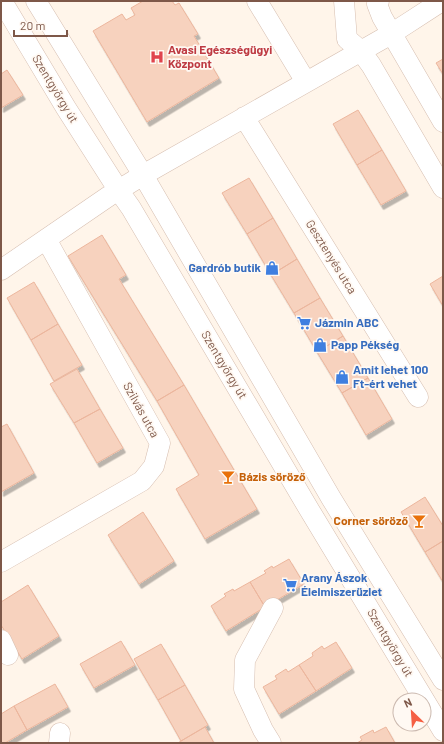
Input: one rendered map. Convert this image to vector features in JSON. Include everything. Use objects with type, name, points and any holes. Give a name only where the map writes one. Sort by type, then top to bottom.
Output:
[{"type":"street","name":"Szentgyörgy út","points":[[2,1],[66,108],[131,208],[318,524],[443,731]]},
{"type":"street","name":"Szentgyörgy út","points":[[36,1],[143,175],[331,498],[443,680]]},
{"type":"street","points":[[257,1],[306,82]]},
{"type":"street","points":[[344,1],[347,39],[360,50],[371,65],[443,188]]},
{"type":"street","points":[[379,1],[377,4],[391,34],[442,118]]},
{"type":"street","points":[[1,270],[143,175],[360,50],[391,34],[442,1]]},
{"type":"street","name":"Gesztenyés utca","points":[[244,117],[418,397]]},
{"type":"street","name":"Szilvás utca","points":[[1,562],[142,481],[154,466],[160,443],[46,239]]},
{"type":"street","points":[[271,743],[262,730],[244,689],[245,660],[273,608]]},
{"type":"building","name":"Avasi Egészségügyi Központ","points":[[143,1],[172,1],[175,5],[179,3],[198,34],[194,36],[219,78],[147,122],[93,31],[122,14],[126,20],[135,15],[131,8]]},
{"type":"building","points":[[443,59],[443,74],[436,63]]},
{"type":"building","points":[[7,70],[23,95],[1,108],[1,74]]},
{"type":"building","points":[[358,110],[382,150],[357,165],[333,124]]},
{"type":"building","points":[[382,150],[406,191],[381,205],[357,165]]},
{"type":"building","points":[[249,178],[273,218],[247,234],[222,193]]},
{"type":"building","points":[[273,218],[297,259],[271,275],[247,234]]},
{"type":"building","points":[[102,235],[126,275],[119,279],[184,385],[157,401],[68,256]]},
{"type":"building","points":[[297,259],[320,298],[294,313],[271,275]]},
{"type":"building","points":[[443,276],[443,306],[430,284]]},
{"type":"building","points":[[34,282],[58,324],[31,340],[7,298]]},
{"type":"building","points":[[320,298],[343,336],[317,352],[294,313]]},
{"type":"building","points":[[58,324],[82,365],[54,381],[31,340]]},
{"type":"building","points":[[343,336],[368,378],[342,393],[317,352]]},
{"type":"building","points":[[77,369],[100,409],[74,423],[50,384]]},
{"type":"building","points":[[368,378],[392,419],[366,435],[342,393]]},
{"type":"building","points":[[184,385],[257,509],[205,539],[176,489],[199,475],[157,401]]},
{"type":"building","points":[[100,409],[123,448],[97,463],[74,423]]},
{"type":"building","points":[[7,424],[34,473],[1,492],[1,427]]},
{"type":"building","points":[[425,497],[443,526],[443,541],[425,552],[401,512]]},
{"type":"building","points":[[143,512],[174,561],[139,584],[108,535]]},
{"type":"building","points":[[443,541],[443,582],[425,552]]},
{"type":"building","points":[[289,559],[304,584],[265,607],[250,582],[266,573],[264,571],[272,566],[273,568]]},
{"type":"building","points":[[250,582],[265,607],[226,631],[211,606],[226,596],[224,594],[233,589],[234,591]]},
{"type":"building","points":[[28,585],[59,636],[22,659],[1,625],[1,602]]},
{"type":"building","points":[[121,641],[135,665],[94,688],[80,664]]},
{"type":"building","points":[[336,642],[352,668],[316,691],[299,665],[313,656],[312,653],[322,646],[324,649]]},
{"type":"building","points":[[161,644],[185,685],[158,700],[134,659]]},
{"type":"building","points":[[299,665],[316,691],[279,714],[263,687],[277,679],[275,676],[286,669],[288,672]]},
{"type":"building","points":[[55,684],[68,707],[27,730],[14,706]]},
{"type":"building","points":[[185,685],[208,725],[181,741],[158,700]]},
{"type":"building","points":[[14,706],[27,730],[5,743],[1,743],[1,714]]},
{"type":"building","points":[[205,727],[214,743],[178,743],[181,741]]},
{"type":"building","points":[[386,727],[395,743],[357,743],[362,740],[360,737],[373,730],[374,733]]},
{"type":"place","name":"Avasi Egészségügyi Központ","points":[[157,57]]},
{"type":"place","name":"Gardrób butik","points":[[272,268]]},
{"type":"place","name":"Jázmin ABC","points":[[304,323]]},
{"type":"place","name":"Papp Pékség","points":[[320,345]]},
{"type":"place","name":"Amit lehet 100 Ft-ért vehet","points":[[342,377]]},
{"type":"place","name":"Bázis söröző","points":[[228,477]]},
{"type":"place","name":"Corner söröző","points":[[419,521]]},
{"type":"place","name":"Arany Ászok Élelmiszerüzlet","points":[[290,585]]}]
